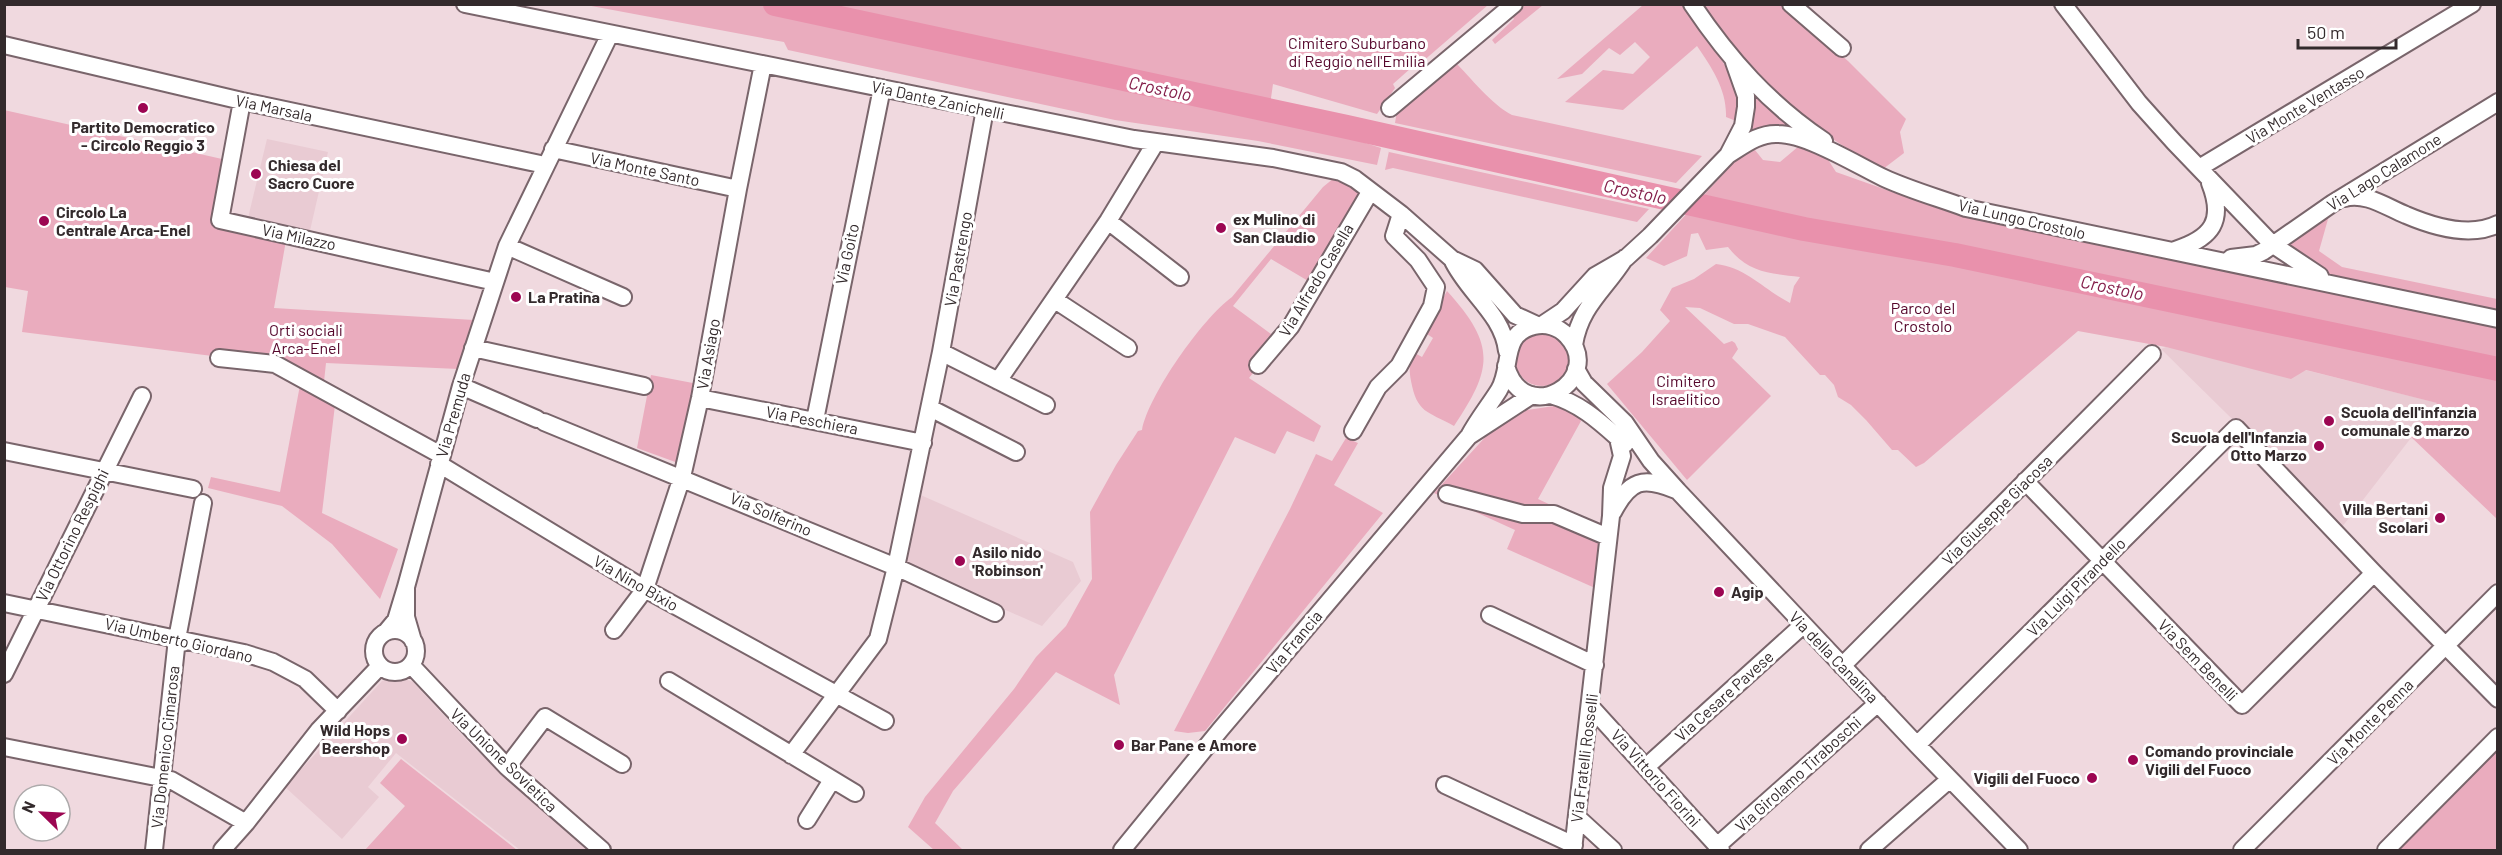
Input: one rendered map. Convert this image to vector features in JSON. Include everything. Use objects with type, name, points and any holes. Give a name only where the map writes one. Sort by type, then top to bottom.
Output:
[{"type":"street","name":"Via Dante Zanichelli","points":[[465,4],[1156,142],[1320,166],[1356,179],[1401,214],[1452,259]]},
{"type":"street","points":[[1390,108],[1514,4]]},
{"type":"street","name":"Via Lungo Crostolo","points":[[1692,4],[1734,62],[1781,109],[1841,156]]},
{"type":"street","points":[[1791,4],[1842,48]]},
{"type":"street","points":[[2062,4],[2139,103],[2272,244]]},
{"type":"street","name":"Via Monte Ventasso","points":[[2204,173],[2472,4]]},
{"type":"street","name":"Via Premuda","points":[[380,666],[375,655],[375,648],[380,637],[396,620],[461,386],[507,246],[610,34]]},
{"type":"street","name":"Via Marsala","points":[[4,45],[242,101],[545,165]]},
{"type":"street","name":"Via Lungo Crostolo","points":[[1723,160],[1743,126],[1746,107],[1744,90],[1734,62]]},
{"type":"street","name":"Via Asiago","points":[[614,630],[645,589],[682,477],[700,398],[763,64]]},
{"type":"street","name":"Via Goito","points":[[815,420],[882,88]]},
{"type":"street","name":"Via Milazzo","points":[[242,101],[220,220],[495,282]]},
{"type":"street","name":"Via Lago Calamone","points":[[2272,244],[2333,203],[2498,102]]},
{"type":"street","name":"Via Pastrengo","points":[[838,694],[878,639],[896,567],[942,352],[985,109]]},
{"type":"street","name":"Via Lungo Crostolo","points":[[1626,258],[1723,160],[1752,140],[1777,134],[1792,136],[1841,156],[1886,179],[1966,208],[2498,319]]},
{"type":"street","points":[[998,381],[1108,221],[1156,142]]},
{"type":"street","name":"Via Monte Santo","points":[[554,149],[738,189]]},
{"type":"street","points":[[2174,250],[2202,240],[2212,225],[2216,214],[2216,198],[2204,173]]},
{"type":"street","name":"Via Alfredo Casella","points":[[1258,365],[1291,326],[1370,192]]},
{"type":"street","points":[[2333,203],[2352,196],[2364,197],[2431,224],[2471,231],[2480,231],[2498,224]]},
{"type":"street","points":[[1353,430],[1378,387],[1399,366],[1432,306],[1436,287],[1419,260],[1394,236],[1401,214]]},
{"type":"street","points":[[1108,221],[1180,277]]},
{"type":"street","name":"Via Lungo Crostolo","points":[[2218,260],[2256,255],[2272,244],[2333,284]]},
{"type":"street","points":[[507,246],[623,297]]},
{"type":"street","points":[[1574,345],[1582,315],[1626,258]]},
{"type":"street","name":"Via Francia","points":[[1122,850],[1227,721],[1469,436],[1500,388],[1515,337],[1521,331],[1539,325],[1563,311],[1602,270],[1626,258]]},
{"type":"street","points":[[1452,259],[1475,270],[1515,315],[1539,325],[1558,328],[1564,333],[1574,345],[1577,357],[1576,369],[1567,386],[1551,395],[1532,395],[1517,387],[1507,359],[1500,326],[1464,280],[1452,259]]},
{"type":"street","points":[[1055,300],[1128,348]]},
{"type":"street","points":[[473,348],[644,386]]},
{"type":"street","points":[[942,352],[1046,405]]},
{"type":"street","name":"Via Giuseppe Giacosa","points":[[1842,666],[2152,354]]},
{"type":"street","name":"Via Nino Bixio","points":[[219,358],[275,364],[440,460],[645,589],[885,721]]},
{"type":"street","name":"Via della Canalina","points":[[1576,369],[1584,383],[1625,423],[1651,461],[1678,491],[2019,850]]},
{"type":"street","name":"Via Solferino","points":[[461,386],[896,567],[995,613]]},
{"type":"street","name":"Via Francia","points":[[1469,436],[1532,395]]},
{"type":"street","name":"Via della Canalina","points":[[1551,395],[1568,400],[1588,411],[1618,438],[1651,461]]},
{"type":"street","name":"Via Ottorino Respighi","points":[[4,674],[102,471],[142,396]]},
{"type":"street","name":"Via Peschiera","points":[[700,398],[923,443]]},
{"type":"street","points":[[930,408],[1016,452]]},
{"type":"street","name":"Via Luigi Pirandello","points":[[1917,745],[2236,428],[2374,573]]},
{"type":"street","name":"Via Fratelli Rosselli","points":[[1574,848],[1611,516],[1612,488],[1622,456],[1618,438]]},
{"type":"street","points":[[4,451],[102,471]]},
{"type":"street","name":"Via Domenico Cimarosa","points":[[102,471],[198,496],[177,639],[154,850]]},
{"type":"street","name":"Via Fratelli Rosselli","points":[[1611,516],[1622,495],[1630,487],[1640,483],[1652,481],[1678,491]]},
{"type":"street","name":"Via Sem Benelli","points":[[2025,481],[2242,705],[2374,573]]},
{"type":"street","points":[[1447,494],[1523,514],[1554,514],[1608,537]]},
{"type":"street","points":[[2374,573],[2498,699]]},
{"type":"street","name":"Via Premuda","points":[[406,587],[406,616],[416,653],[411,665]]},
{"type":"street","name":"Via Monte Penna","points":[[2241,850],[2498,592]]},
{"type":"street","name":"Via Umberto Giordano","points":[[4,603],[177,639],[273,662],[305,679],[338,711]]},
{"type":"street","points":[[1490,615],[1595,665]]},
{"type":"street","name":"Via Cesare Pavese","points":[[1646,767],[1803,625]]},
{"type":"street","points":[[386,632],[398,630],[404,632],[413,641]]},
{"type":"street","points":[[222,850],[246,824],[297,756],[380,666],[392,672],[399,672],[411,665]]},
{"type":"street","name":"Via Unione Sovietica","points":[[411,665],[457,717],[507,766],[602,850]]},
{"type":"street","points":[[669,681],[855,794]]},
{"type":"street","points":[[791,755],[838,694]]},
{"type":"street","name":"Via Girolamo Tiraboschi","points":[[1719,848],[1878,703]]},
{"type":"street","name":"Via Vittorio Fiorini","points":[[1590,706],[1719,848]]},
{"type":"street","points":[[507,766],[545,717],[622,764]]},
{"type":"street","points":[[2386,850],[2498,737]]},
{"type":"street","points":[[4,747],[171,780],[246,824]]},
{"type":"street","points":[[1869,850],[1950,779]]},
{"type":"street","points":[[807,820],[832,780]]},
{"type":"street","points":[[1445,785],[1574,848]]},
{"type":"street","points":[[1577,817],[1613,850]]},
{"type":"shaded area","points":[[267,139],[328,152],[309,235],[247,222]]},
{"type":"shaded area","name":"Scuola dell'infanzia comunale 8 marzo","points":[[2166,347],[2305,370],[2438,403],[2342,527],[2161,349]]},
{"type":"shaded area","points":[[916,493],[1073,562],[1081,581],[1042,626],[901,564]]},
{"type":"shaded area","points":[[399,677],[413,682],[476,750],[594,850],[520,850],[396,753],[368,787],[379,797],[342,839],[285,787],[382,681]]},
{"type":"green space","points":[[1527,4],[1543,5],[1495,44],[1492,40],[1514,19],[1512,16]]},
{"type":"green space","name":"Cimitero Suburbano di Reggio nell'Emilia","points":[[586,5],[1488,5],[1414,69],[1411,68],[1393,84],[1395,88],[1377,114],[1273,84],[1269,112],[1381,148],[1377,165],[1258,141],[1115,120],[788,50],[784,42]]},
{"type":"green space","points":[[1643,5],[1682,5],[1733,80],[1739,102],[1736,121],[1726,117],[1721,88],[1697,46],[1623,110],[1565,102],[1603,70],[1633,74],[1650,57],[1635,42],[1620,55],[1609,48],[1582,74],[1557,79]]},
{"type":"green space","points":[[1702,5],[1782,5],[1848,61],[1906,119],[1900,132],[1904,153],[1883,169],[1811,125],[1763,84]]},
{"type":"green space","points":[[1454,61],[1489,98],[1512,115],[1702,156],[1676,183],[1395,123],[1397,111]]},
{"type":"green space","points":[[1747,81],[1800,133],[1744,137],[1751,122],[1753,109]]},
{"type":"green space","name":"Orti sociali Arca-Enel","points":[[4,110],[231,161],[221,220],[287,235],[274,308],[474,320],[458,369],[326,363],[323,391],[275,364],[22,332],[28,291],[5,287]]},
{"type":"green space","name":"Parco del Crostolo","points":[[1799,146],[1827,158],[1836,172],[1912,199],[1958,210],[2333,278],[2283,247],[2330,212],[2319,251],[2342,267],[2497,299],[2497,519],[2410,436],[2437,403],[2306,370],[2291,379],[2166,347],[2078,331],[1924,463],[1916,467],[1898,450],[1892,450],[1851,405],[1838,397],[1834,385],[1825,375],[1820,375],[1785,337],[1748,324],[1734,324],[1700,308],[1685,307],[1724,344],[1732,341],[1735,343],[1738,349],[1732,358],[1771,396],[1687,480],[1607,384],[1642,352],[1670,321],[1660,310],[1672,288],[1694,279],[1716,264],[1746,274],[1790,303],[1794,286],[1800,277],[1769,273],[1751,267],[1728,247],[1706,250],[1698,233],[1691,234],[1687,256],[1664,266],[1646,258],[1738,158],[1755,150],[1763,160],[1780,162]]},
{"type":"green space","points":[[1389,151],[1649,209],[1637,222],[1393,168],[1385,170]]},
{"type":"green space","points":[[1336,171],[1370,192],[1315,285],[1271,259],[1233,306],[1279,340],[1249,378],[1321,426],[1314,442],[1287,431],[1275,454],[1235,437],[1114,675],[1120,705],[1056,672],[953,791],[935,823],[963,850],[934,850],[908,827],[925,797],[1014,689],[1036,657],[1066,626],[1092,579],[1090,512],[1116,465],[1138,431],[1142,430],[1155,397],[1166,378],[1192,339],[1232,297],[1323,187],[1334,178]]},
{"type":"green space","points":[[1447,291],[1474,327],[1481,342],[1483,357],[1482,372],[1476,388],[1454,426],[1430,414],[1420,405],[1413,392],[1410,370],[1413,352],[1422,357],[1433,338],[1424,332]]},
{"type":"green space","points":[[1542,332],[1552,334],[1561,340],[1567,349],[1569,359],[1567,369],[1561,378],[1552,384],[1542,386],[1532,384],[1523,378],[1517,369],[1515,359],[1517,349],[1523,340],[1532,334]]},
{"type":"green space","points":[[651,375],[698,384],[678,463],[637,448]]},
{"type":"green space","points":[[300,385],[335,405],[322,513],[398,549],[380,599],[332,544],[282,506],[208,488],[211,477],[280,492]]},
{"type":"green space","points":[[1554,406],[1577,412],[1581,421],[1538,499],[1604,530],[1595,588],[1507,549],[1515,530],[1434,493],[1490,432],[1515,412]]},
{"type":"green space","points":[[1346,438],[1358,443],[1334,485],[1383,513],[1205,731],[1188,733],[1174,731],[1290,509],[1316,454],[1332,461]]},
{"type":"green space","points":[[2497,737],[2497,850],[2386,850]]},
{"type":"green space","points":[[401,759],[517,850],[365,850],[405,806],[380,783]]},
{"type":"waterway","name":"Crostolo","points":[[775,4],[1347,127],[1804,229],[1955,255],[2498,369]]},
{"type":"place","name":"Partito Democratico - Circolo Reggio 3","points":[[143,108]]},
{"type":"place","name":"Chiesa del Sacro Cuore","points":[[256,174]]},
{"type":"place","name":"Circolo La Centrale Arca-Enel","points":[[44,221]]},
{"type":"place","name":"ex Mulino di San Claudio","points":[[1221,228]]},
{"type":"place","name":"La Pratina","points":[[516,297]]},
{"type":"place","name":"Scuola dell'infanzia comunale 8 marzo","points":[[2329,421]]},
{"type":"place","name":"Scuola dell'Infanzia Otto Marzo","points":[[2319,446]]},
{"type":"place","name":"Villa Bertani Scolari","points":[[2440,518]]},
{"type":"place","name":"Asilo nido 'Robinson'","points":[[960,561]]},
{"type":"place","name":"Agip","points":[[1719,592]]},
{"type":"place","name":"Wild Hops Beershop","points":[[402,739]]},
{"type":"place","name":"Bar Pane e Amore","points":[[1119,745]]},
{"type":"place","name":"Comando provinciale Vigili del Fuoco","points":[[2133,760]]},
{"type":"place","name":"Vigili del Fuoco","points":[[2092,778]]},
{"type":"park label","name":"Cimitero Israelitico","points":[[1686,390]]}]
